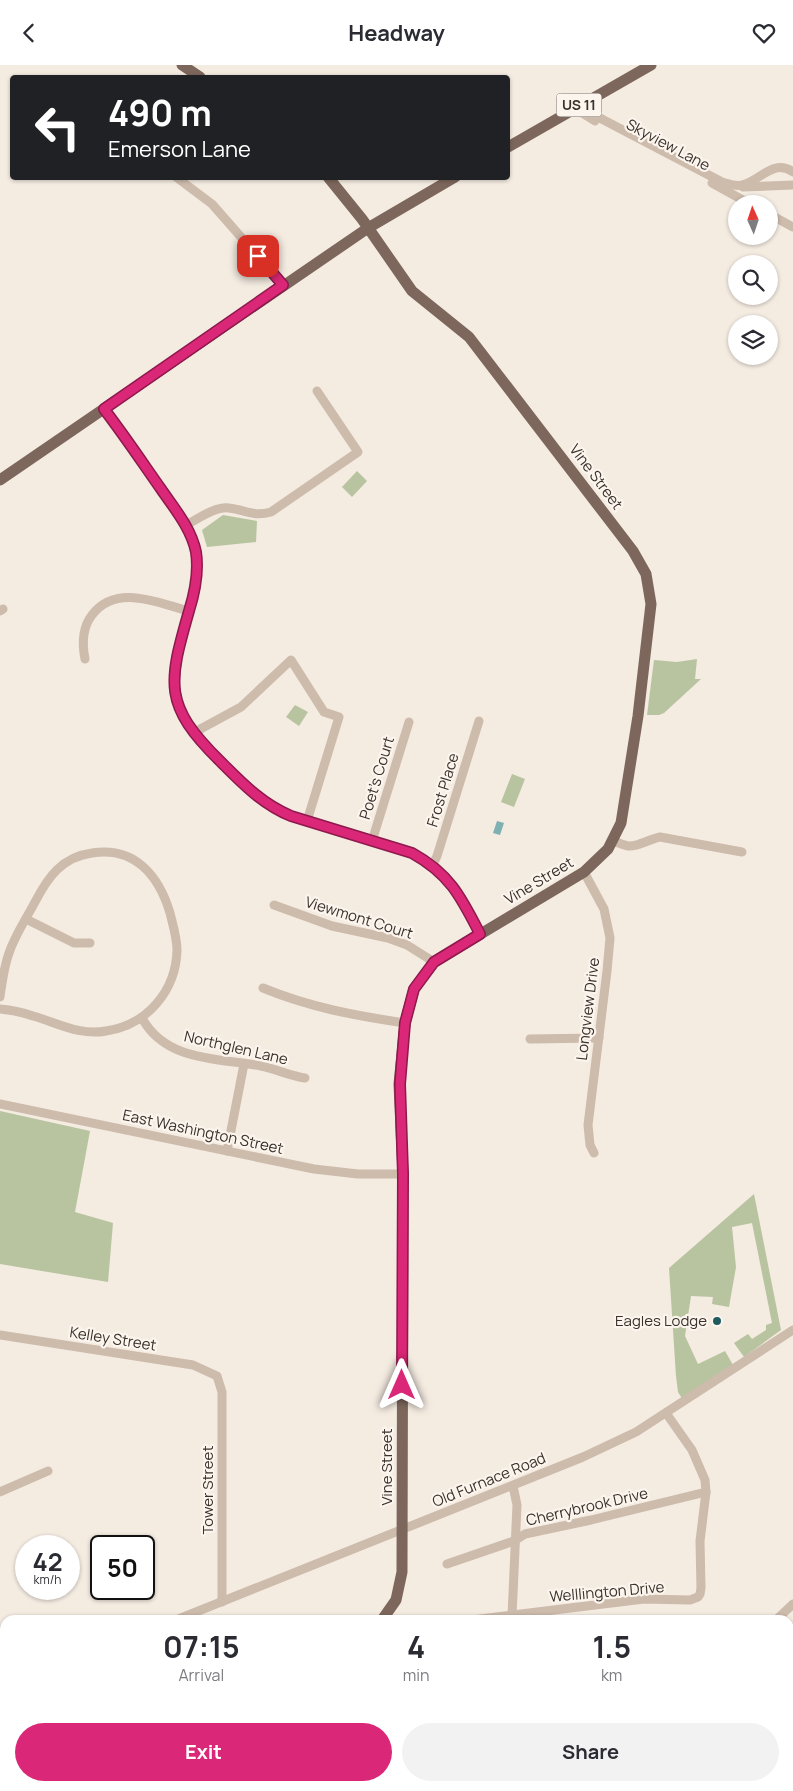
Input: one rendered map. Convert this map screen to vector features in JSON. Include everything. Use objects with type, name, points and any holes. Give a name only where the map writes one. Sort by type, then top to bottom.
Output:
[{"type":"main road","points":[[182,65],[197,75]]},
{"type":"main road","name":"US 11","points":[[510,146],[651,65]]},
{"type":"main road","name":"Vine Street","points":[[331,180],[350,203],[412,291],[469,337],[633,551],[646,574],[651,604],[646,654],[621,823],[608,849],[584,872],[434,962],[414,989],[405,1023],[400,1084],[403,1174],[402,1571],[396,1600],[386,1615]]},
{"type":"main road","points":[[0,480],[368,228],[450,180]]},
{"type":"street","points":[[578,106],[722,182],[749,187],[793,185]]},
{"type":"street","name":"Skyview Lane","points":[[578,106],[607,128],[733,195]]},
{"type":"street","points":[[736,186],[750,182],[777,167],[788,168],[793,172]]},
{"type":"street","points":[[180,180],[212,204],[283,285]]},
{"type":"street","points":[[778,219],[793,227]]},
{"type":"street","points":[[186,525],[218,509],[228,508],[260,515],[271,512],[358,452],[317,391]]},
{"type":"street","points":[[104,409],[186,525],[193,541],[197,560],[195,589],[176,663],[174,689],[181,715],[193,733],[207,749],[263,802],[276,810],[412,853],[432,866],[451,884],[480,934]]},
{"type":"street","points":[[85,659],[83,641],[87,623],[97,609],[112,599],[138,597],[189,611]]},
{"type":"street","points":[[193,733],[241,707],[291,660],[324,712],[339,717],[307,821]]},
{"type":"street","name":"Frost Place","points":[[432,866],[437,856],[479,721]]},
{"type":"street","name":"Poet's Court","points":[[372,841],[409,722]]},
{"type":"street","points":[[612,841],[628,846],[660,837],[742,852]]},
{"type":"street","points":[[0,997],[4,969],[9,953],[46,881],[59,867],[71,859],[91,853],[113,853],[130,858],[155,878],[164,894],[174,928],[177,951],[175,969],[169,986],[155,1006],[142,1018],[114,1030],[86,1032],[73,1030],[31,1015],[0,1009]]},
{"type":"street","name":"Longview Drive","points":[[584,872],[603,905],[610,933],[588,1125],[590,1145],[594,1153]]},
{"type":"street","name":"Viewmont Court","points":[[274,905],[332,927],[388,938],[407,945],[434,962]]},
{"type":"street","points":[[26,919],[74,943],[90,943]]},
{"type":"street","points":[[263,988],[295,1000],[331,1010],[405,1023]]},
{"type":"street","name":"Northglen Lane","points":[[142,1018],[155,1035],[182,1052],[262,1066],[306,1078]]},
{"type":"street","points":[[530,1039],[598,1038]]},
{"type":"street","points":[[227,1151],[244,1064]]},
{"type":"street","name":"East Washington Street","points":[[0,1104],[325,1171],[403,1174]]},
{"type":"street","name":"Old Furnace Road","points":[[189,1615],[583,1457],[636,1432],[793,1330]]},
{"type":"street","name":"Kelley Street","points":[[0,1335],[193,1365],[218,1378]]},
{"type":"street","name":"Tower Street","points":[[218,1378],[222,1392],[222,1602]]},
{"type":"street","name":"Welllington Drive","points":[[520,1615],[644,1599],[690,1600],[698,1597],[701,1588],[700,1541],[706,1492],[705,1480],[692,1449],[666,1413]]},
{"type":"street","points":[[0,1492],[48,1471]]},
{"type":"street","points":[[512,1615],[517,1505],[513,1486]]},
{"type":"street","name":"Cherrybrook Drive","points":[[447,1564],[514,1541],[525,1534],[706,1492]]},
{"type":"street","points":[[781,1615],[793,1604]]},
{"type":"green space","points":[[357,471],[367,481],[352,497],[342,487]]},
{"type":"green space","points":[[223,515],[257,521],[256,542],[207,547],[202,530]]},
{"type":"green space","points":[[697,659],[695,679],[701,679],[664,713],[647,715],[654,660],[677,662]]},
{"type":"green space","points":[[295,705],[308,712],[299,726],[286,717]]},
{"type":"green space","points":[[512,774],[525,779],[514,807],[501,802]]},
{"type":"green space","points":[[0,1111],[90,1131],[75,1212],[113,1223],[108,1282],[0,1264]]},
{"type":"green space","points":[[754,1194],[781,1330],[744,1357],[734,1343],[748,1334],[752,1339],[766,1330],[766,1325],[772,1323],[752,1223],[732,1227],[736,1267],[729,1307],[712,1304],[713,1297],[691,1296],[685,1336],[698,1364],[725,1351],[733,1365],[683,1400],[678,1392],[676,1376],[669,1268]]},
{"type":"water","points":[[497,821],[504,823],[500,835],[493,833]]},
{"type":"place","name":"Eagles Lodge","points":[[717,1321]]},
{"type":"route","points":[[258,256],[283,285],[104,409],[182,520],[194,546],[197,577],[180,643],[174,678],[176,701],[181,715],[190,729],[207,749],[249,790],[276,810],[412,853],[426,861],[451,884],[465,905],[480,934],[434,962],[414,989],[405,1023],[400,1084],[403,1174],[402,1385]]}]
